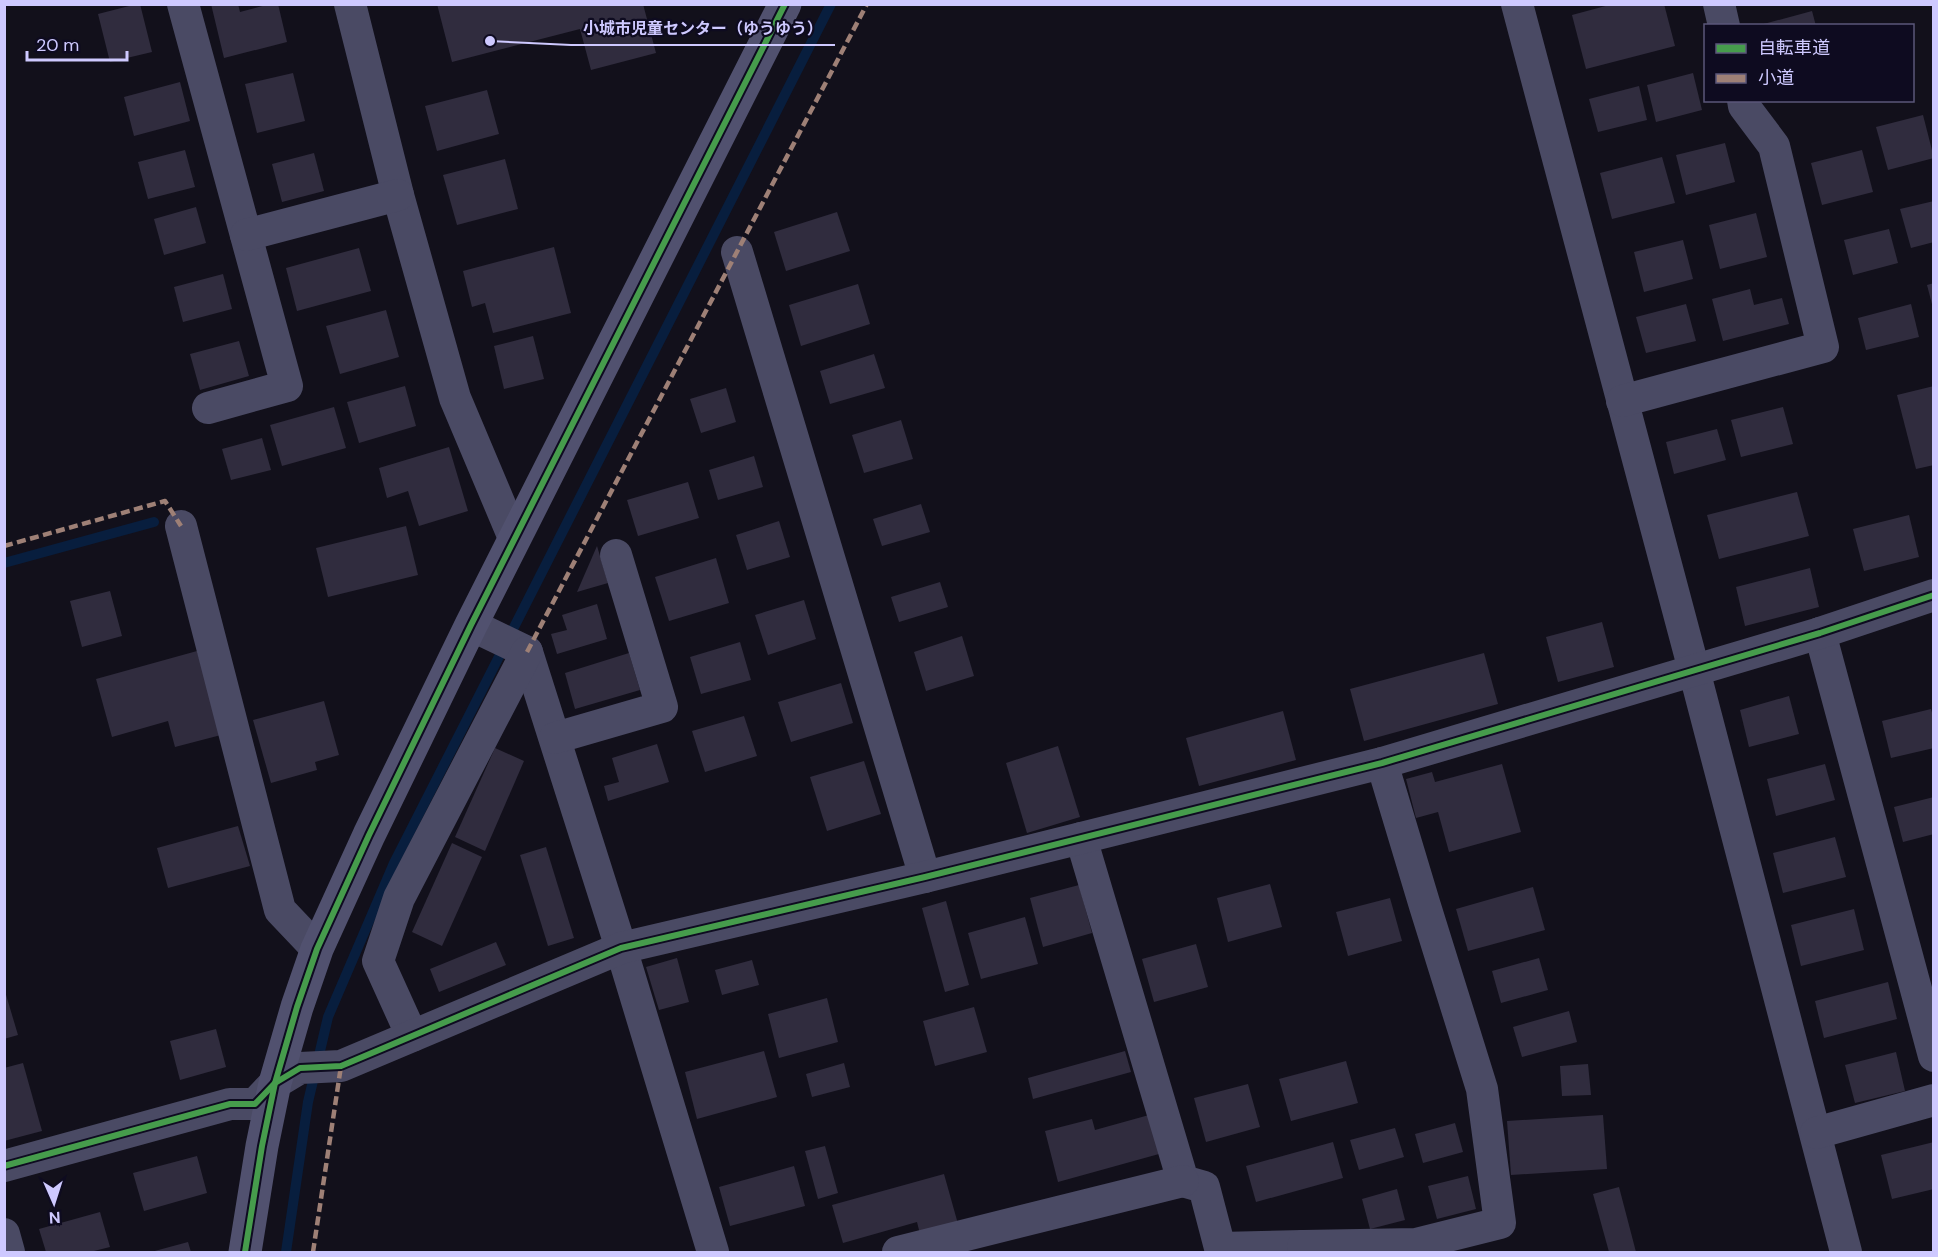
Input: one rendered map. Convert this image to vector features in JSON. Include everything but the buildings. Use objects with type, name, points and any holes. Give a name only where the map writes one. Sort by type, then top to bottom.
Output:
[{"type":"street","points":[[183,4],[287,386],[208,408]]},
{"type":"street","points":[[350,4],[398,195],[455,399],[514,538]]},
{"type":"street","points":[[245,1252],[262,1146],[287,1075],[297,1007],[317,949],[369,836],[514,538],[785,4]]},
{"type":"street","points":[[1517,4],[1846,1252]]},
{"type":"street","points":[[1719,4],[1724,24]]},
{"type":"street","points":[[1622,401],[1823,347],[1774,146],[1743,102]]},
{"type":"street","points":[[246,235],[398,195]]},
{"type":"street","points":[[737,252],[925,877]]},
{"type":"street","points":[[181,526],[280,910],[317,949]]},
{"type":"street","points":[[555,738],[662,707],[616,555]]},
{"type":"street","points":[[4,1166],[230,1104],[255,1104],[287,1075],[341,1066],[621,948],[925,877],[1382,763],[1820,633],[1934,595]]},
{"type":"street","points":[[471,625],[527,652],[621,948],[713,1252]]},
{"type":"street","points":[[1820,633],[1934,1056]]},
{"type":"street","points":[[412,1036],[378,961],[399,898],[527,652]]},
{"type":"street","points":[[898,1252],[1183,1181],[1204,1187],[1220,1248],[1304,1249],[1416,1244],[1500,1223],[1482,1089],[1382,763]]},
{"type":"street","points":[[1082,838],[1183,1181]]},
{"type":"street","points":[[1816,1133],[1934,1100]]},
{"type":"street","points":[[4,1234],[9,1252]]},
{"type":"waterway","points":[[286,1252],[308,1102],[328,1017],[394,863],[831,4]]},
{"type":"waterway","points":[[4,563],[154,522]]},
{"type":"marked path","points":[[527,652],[867,4]]},
{"type":"marked path","points":[[4,546],[165,501],[181,526]]},
{"type":"marked path","points":[[313,1252],[341,1066]]},
{"type":"cycle path","points":[[245,1252],[275,1083],[317,949],[369,835],[471,625],[785,4]]},
{"type":"cycle path","points":[[4,1166],[230,1104],[255,1104],[275,1083],[300,1068],[341,1066],[621,948],[925,877],[1382,763],[1820,633],[1934,595]]},
{"type":"place","name":"小城市児童センター（ゆうゆう）","points":[[490,41]]}]
